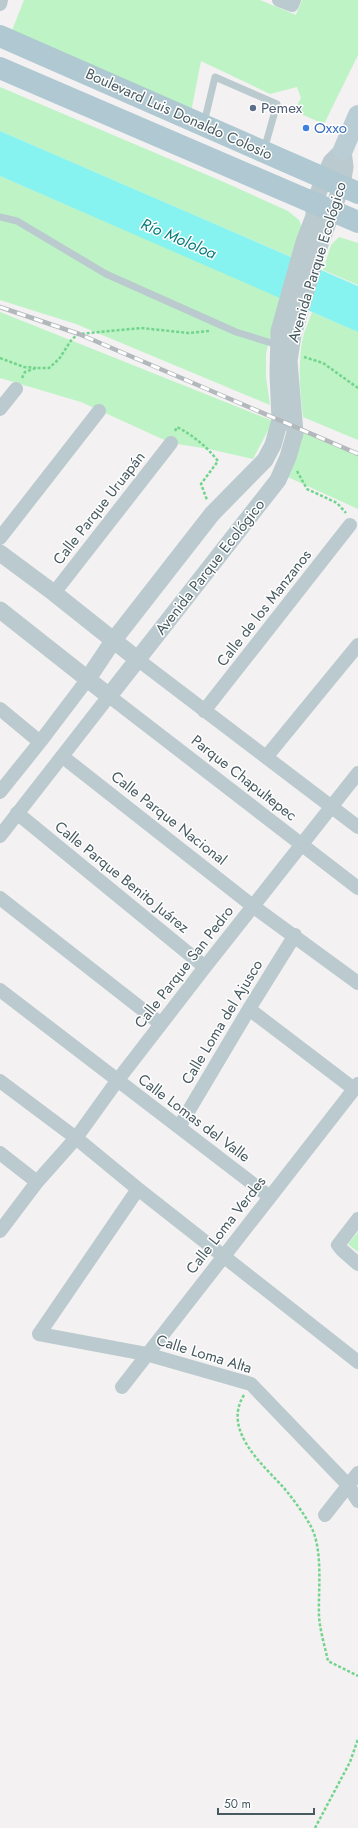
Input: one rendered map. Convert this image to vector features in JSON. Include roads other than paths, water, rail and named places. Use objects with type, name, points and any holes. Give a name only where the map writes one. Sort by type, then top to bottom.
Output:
[{"type":"main road","name":"Boulevard Luis Donaldo Colosio","points":[[0,36],[342,185]]},
{"type":"main road","name":"Boulevard Luis Donaldo Colosio","points":[[0,68],[358,222]]},
{"type":"main road","points":[[343,150],[358,115]]},
{"type":"street","points":[[0,4],[2,0]]},
{"type":"street","name":"Avenida Parque Ecológico","points":[[0,792],[87,680],[113,641],[212,514],[265,460],[273,445],[280,420],[278,374],[285,341],[312,245],[314,216],[342,185],[345,167],[343,150]]},
{"type":"street","name":"Avenida Parque Ecológico","points":[[0,836],[278,480],[286,464],[295,433],[289,361],[285,341]]},
{"type":"street","points":[[0,409],[16,389]]},
{"type":"street","points":[[0,538],[99,412]]},
{"type":"street","name":"Calle Parque Uruapán","points":[[54,593],[171,443]]},
{"type":"street","points":[[265,460],[286,464]]},
{"type":"street","name":"Calle de los Manzanos","points":[[204,711],[350,525]]},
{"type":"street","points":[[0,553],[54,593],[137,660]]},
{"type":"street","points":[[0,610],[109,696]]},
{"type":"street","points":[[267,756],[358,644]]},
{"type":"street","name":"Parque Chapultepec","points":[[137,660],[204,711],[267,756],[358,828]]},
{"type":"street","name":"Parque Chapultepec","points":[[109,696],[358,888]]},
{"type":"street","points":[[0,709],[40,742]]},
{"type":"street","name":"Calle Parque Nacional","points":[[62,757],[254,907],[358,983]]},
{"type":"street","name":"Calle Parque San Pedro","points":[[0,1231],[37,1182],[76,1138],[117,1081],[205,967],[303,845],[358,773]]},
{"type":"street","name":"Calle Parque Benito Juárez","points":[[17,813],[205,967]]},
{"type":"street","points":[[0,898],[161,1024]]},
{"type":"street","name":"Calle Loma del Ajusco","points":[[179,1127],[248,1009],[295,936]]},
{"type":"street","name":"Calle Lomas del Valle","points":[[0,990],[270,1197]]},
{"type":"street","points":[[248,1009],[356,1087]]},
{"type":"street","points":[[0,1081],[76,1138],[138,1189],[358,1362]]},
{"type":"street","name":"Calle Loma Verdes","points":[[122,1387],[146,1354],[356,1087]]},
{"type":"street","points":[[0,1154],[37,1182]]},
{"type":"street","name":"Calle Loma Alta","points":[[138,1189],[39,1334],[146,1354],[251,1384],[348,1485],[358,1501]]},
{"type":"street","points":[[358,1219],[338,1245],[358,1264]]},
{"type":"street","points":[[325,1515],[358,1473]]},
{"type":"lane","points":[[204,124],[215,77],[277,104],[264,152]]},
{"type":"lane","points":[[0,217],[17,221],[106,274],[236,332],[285,341]]},
{"type":"water","name":"Río Mololoa","points":[[0,131],[358,286],[358,332],[0,176]]},
{"type":"railway","points":[[0,307],[79,334],[358,454]]},
{"type":"place","name":"Pemex","points":[[253,108]]},
{"type":"place","name":"Oxxo","points":[[306,128]]}]
